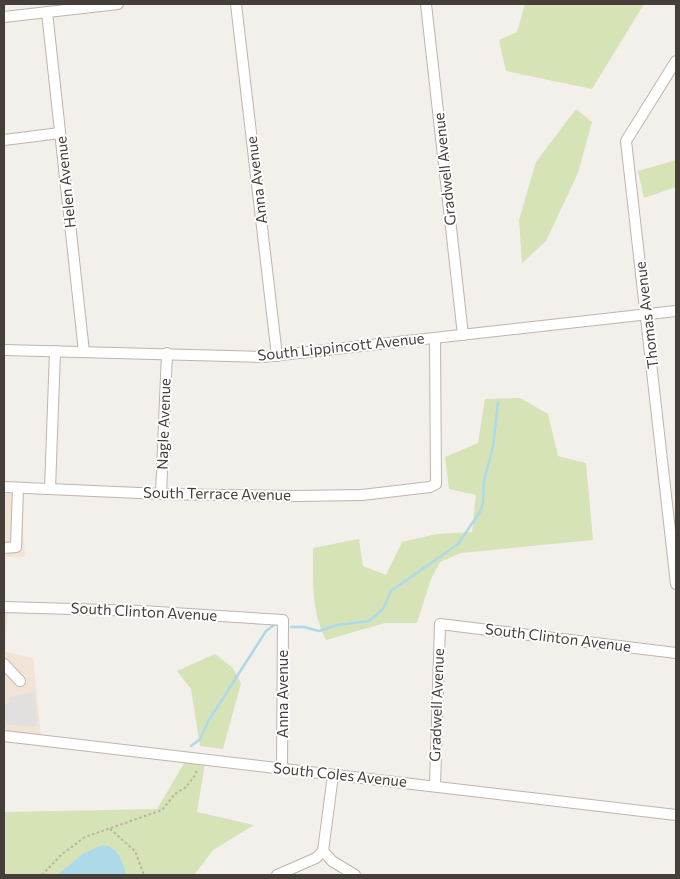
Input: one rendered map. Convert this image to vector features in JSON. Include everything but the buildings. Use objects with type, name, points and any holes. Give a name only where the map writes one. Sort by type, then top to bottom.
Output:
[{"type":"street","points":[[4,17],[118,4]]},
{"type":"street","name":"Anna Avenue","points":[[236,4],[277,356]]},
{"type":"street","name":"Gradwell Avenue","points":[[426,4],[463,335]]},
{"type":"street","name":"Helen Avenue","points":[[47,12],[84,352]]},
{"type":"street","name":"Thomas Avenue","points":[[676,61],[626,141],[676,584]]},
{"type":"street","points":[[4,140],[60,133]]},
{"type":"street","name":"South Lippincott Avenue","points":[[4,350],[277,356],[676,311]]},
{"type":"street","name":"South Terrace Avenue","points":[[4,487],[161,494],[362,495],[430,487],[436,484],[435,338]]},
{"type":"street","points":[[50,489],[54,351]]},
{"type":"street","name":"Nagle Avenue","points":[[161,494],[167,353]]},
{"type":"street","points":[[4,548],[16,547],[18,488]]},
{"type":"street","name":"South Clinton Avenue","points":[[4,606],[142,610],[283,620]]},
{"type":"street","name":"Anna Avenue","points":[[282,769],[283,620]]},
{"type":"street","name":"Gradwell Avenue","points":[[435,785],[440,624]]},
{"type":"street","name":"South Clinton Avenue","points":[[440,624],[676,652]]},
{"type":"street","points":[[4,664],[20,681]]},
{"type":"street","name":"South Coles Avenue","points":[[4,736],[676,814]]},
{"type":"street","points":[[276,875],[316,858],[323,851],[333,775]]},
{"type":"street","points":[[323,851],[332,861],[355,875]]},
{"type":"path","points":[[42,875],[61,856],[86,838],[162,810],[175,794],[196,774],[197,766]]},
{"type":"path","points":[[110,829],[135,851],[144,875]]},
{"type":"shaded area","points":[[4,494],[20,494],[25,557],[6,557],[4,584]]},
{"type":"shaded area","points":[[4,609],[8,609],[5,652],[33,658],[41,737],[4,733]]},
{"type":"shaded area","points":[[35,692],[37,727],[4,724],[4,704],[9,703],[9,697]]},
{"type":"green space","points":[[525,4],[644,4],[592,89],[506,71],[499,40],[517,32]]},
{"type":"green space","points":[[576,109],[592,122],[578,173],[546,241],[522,263],[519,220],[536,162]]},
{"type":"green space","points":[[676,160],[676,187],[644,198],[638,171]]},
{"type":"green space","points":[[520,398],[548,414],[558,456],[586,463],[593,540],[461,553],[440,562],[431,579],[417,623],[385,623],[326,640],[315,607],[313,548],[359,539],[363,566],[386,575],[402,542],[437,534],[472,532],[476,495],[449,489],[445,457],[478,443],[485,399]]},
{"type":"green space","points":[[215,654],[233,668],[241,683],[223,749],[200,746],[191,689],[177,671]]},
{"type":"green space","points":[[189,755],[206,757],[197,812],[254,825],[213,850],[194,875],[4,875],[4,812],[157,809]]},
{"type":"water","points":[[103,845],[116,852],[126,875],[57,875],[84,853]]},
{"type":"waterway","points":[[291,627],[304,627],[319,631],[337,625],[369,621],[383,609],[391,591],[458,544],[480,512],[483,503],[484,481],[493,447],[498,403]]},
{"type":"waterway","points":[[191,746],[200,739],[209,720],[266,631],[274,625]]}]
